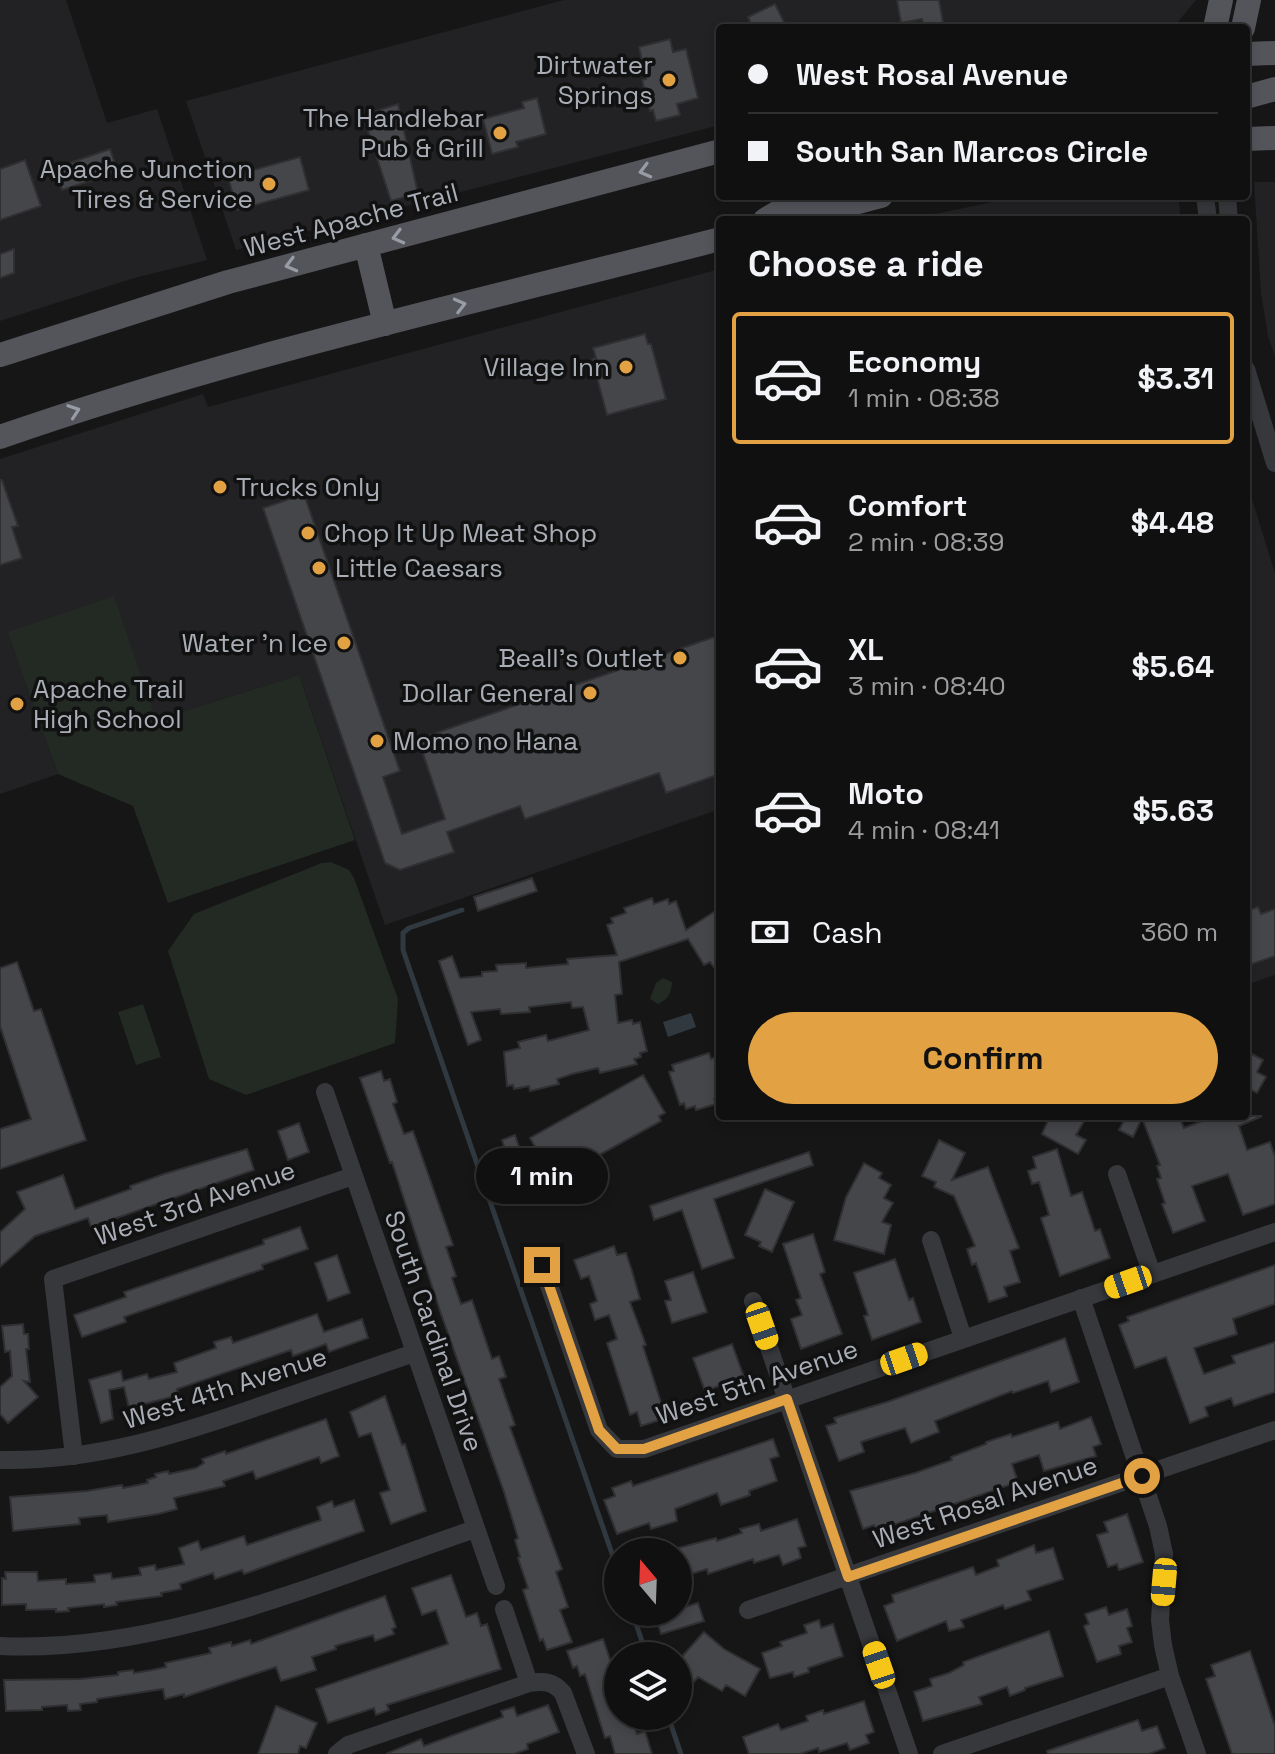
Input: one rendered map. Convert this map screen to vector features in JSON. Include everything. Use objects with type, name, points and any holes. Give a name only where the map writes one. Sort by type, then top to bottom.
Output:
[{"type":"main road","points":[[1216,24],[1221,0]]},
{"type":"main road","points":[[1244,24],[1249,0]]},
{"type":"main road","points":[[1250,54],[1275,53]]},
{"type":"main road","points":[[1250,96],[1275,89]]},
{"type":"main road","points":[[1250,139],[1275,138]]},
{"type":"main road","name":"West Apache Trail","points":[[0,355],[228,282],[716,152]]},
{"type":"main road","points":[[772,216],[798,200]]},
{"type":"main road","points":[[806,216],[866,200]]},
{"type":"main road","points":[[0,437],[87,407],[255,357],[716,240]]},
{"type":"main road","points":[[366,245],[385,324]]},
{"type":"street","points":[[1250,382],[1275,463]]},
{"type":"street","name":"South Cardinal Drive","points":[[325,1092],[496,1586]]},
{"type":"street","points":[[1117,1174],[1152,1274]]},
{"type":"street","name":"West 3rd Avenue","points":[[74,1456],[53,1279],[353,1176]]},
{"type":"street","name":"West 5th Avenue","points":[[542,1265],[599,1430],[617,1449],[644,1449],[1275,1232]]},
{"type":"street","points":[[931,1240],[963,1338]]},
{"type":"street","points":[[1081,1298],[1142,1476],[1164,1554],[1160,1620],[1170,1676],[1197,1754]]},
{"type":"street","points":[[753,1301],[909,1754]]},
{"type":"street","name":"West 4th Avenue","points":[[0,1460],[74,1456],[125,1448],[178,1434],[414,1353]]},
{"type":"street","name":"West Rosal Avenue","points":[[748,1610],[1275,1430]]},
{"type":"street","points":[[0,1646],[29,1648],[99,1643],[173,1628],[226,1614],[475,1529]]},
{"type":"street","points":[[504,1609],[529,1683]]},
{"type":"street","points":[[942,1754],[1170,1676]]},
{"type":"street","points":[[337,1754],[348,1745],[529,1683],[543,1681],[556,1685],[563,1693],[586,1754]]},
{"type":"shaded area","points":[[0,0],[66,0],[107,123],[157,109],[207,260],[134,278],[0,321]]},
{"type":"shaded area","points":[[564,0],[1196,0],[1176,24],[716,24],[716,126],[236,250],[186,101]]},
{"type":"shaded area","points":[[1254,182],[1275,182],[1275,356],[1268,336],[1261,293]]},
{"type":"shaded area","points":[[1002,200],[1178,200],[1180,216],[925,216]]},
{"type":"shaded area","points":[[716,270],[716,810],[385,925],[299,675],[156,720],[9,632],[58,774],[0,794],[0,459],[203,394],[208,407]]},
{"type":"shaded area","points":[[1250,493],[1275,573],[1275,975],[1250,984]]},
{"type":"shaded area","points":[[114,596],[156,720],[299,675],[355,840],[168,903],[133,806],[58,774],[8,632]]},
{"type":"shaded area","points":[[331,862],[349,870],[354,878],[398,999],[395,1043],[246,1095],[209,1079],[168,951],[194,914]]},
{"type":"shaded area","points":[[663,978],[672,982],[671,989],[667,998],[658,1004],[650,999],[656,983]]},
{"type":"shaded area","points":[[143,1004],[161,1057],[136,1065],[118,1012]]},
{"type":"shaded area","points":[[691,1013],[696,1027],[668,1037],[663,1022]]},
{"type":"building","points":[[897,0],[939,0],[943,24],[923,24],[922,19],[901,23]]},
{"type":"building","points":[[775,4],[785,24],[751,24],[748,17]]},
{"type":"building","name":"Dirtwater Springs","points":[[670,39],[673,52],[686,49],[698,98],[677,104],[680,115],[656,121],[653,110],[650,111],[642,80],[646,79],[639,47]]},
{"type":"building","points":[[537,98],[546,134],[516,142],[518,147],[492,154],[483,119],[524,108],[522,102]]},
{"type":"building","points":[[398,104],[418,193],[391,201],[363,115]]},
{"type":"building","points":[[110,149],[118,172],[62,190],[55,168]]},
{"type":"building","name":"Apache Junction Tires & Service","points":[[300,157],[309,190],[237,210],[228,177]]},
{"type":"building","points":[[25,160],[41,206],[0,220],[0,169]]},
{"type":"building","points":[[14,249],[14,273],[0,278],[0,254]]},
{"type":"building","name":"Village Inn","points":[[645,334],[648,344],[651,344],[666,399],[607,415],[592,359],[596,358],[593,348]]},
{"type":"building","points":[[0,480],[18,526],[12,527],[22,558],[0,565]]},
{"type":"building","points":[[304,494],[400,771],[383,777],[402,834],[445,819],[418,739],[716,636],[716,775],[666,793],[659,773],[525,819],[520,806],[447,832],[454,852],[400,870],[385,863],[263,508]]},
{"type":"building","points":[[532,878],[537,891],[478,911],[474,897]]},
{"type":"building","points":[[652,898],[654,904],[668,899],[669,904],[676,901],[686,930],[716,911],[716,970],[710,962],[704,965],[688,939],[619,962],[622,994],[615,995],[618,1023],[640,1022],[647,1051],[634,1059],[637,1064],[600,1073],[598,1068],[572,1074],[557,1079],[559,1084],[530,1091],[529,1086],[514,1089],[513,1085],[507,1086],[504,1052],[520,1048],[518,1042],[546,1035],[548,1041],[589,1030],[583,1007],[572,1008],[571,1002],[529,1007],[530,1012],[501,1014],[500,1009],[471,1012],[481,1040],[468,1045],[439,961],[452,956],[460,978],[497,971],[496,965],[526,963],[526,968],[568,964],[567,959],[617,955],[607,925],[613,923],[611,918],[626,913],[624,908]]},
{"type":"building","points":[[1258,907],[1261,914],[1275,909],[1275,956],[1250,965],[1250,910]]},
{"type":"building","points":[[17,962],[34,1011],[41,1009],[86,1140],[0,1169],[0,1129],[31,1119],[0,1026],[0,968]]},
{"type":"building","points":[[709,1053],[711,1059],[716,1057],[716,1104],[696,1110],[695,1106],[686,1109],[684,1103],[680,1105],[669,1072],[674,1071],[672,1065]]},
{"type":"building","points":[[1250,1053],[1263,1060],[1257,1072],[1266,1077],[1257,1093],[1250,1089]]},
{"type":"building","points":[[381,1071],[384,1081],[390,1079],[397,1102],[393,1104],[404,1134],[413,1131],[453,1245],[446,1247],[461,1304],[472,1300],[492,1359],[499,1356],[506,1377],[499,1379],[515,1425],[510,1427],[562,1569],[556,1572],[568,1607],[560,1610],[572,1642],[547,1650],[543,1639],[540,1641],[523,1590],[528,1588],[518,1558],[515,1540],[518,1538],[504,1492],[440,1311],[392,1162],[360,1078]]},
{"type":"building","points":[[643,1075],[665,1113],[659,1116],[661,1121],[554,1180],[530,1138]]},
{"type":"building","points":[[1250,1116],[1262,1116],[1239,1126],[1247,1150],[1270,1142],[1275,1157],[1275,1204],[1243,1215],[1228,1174],[1192,1186],[1205,1221],[1173,1233],[1157,1179],[1161,1178],[1157,1166],[1160,1165],[1143,1120],[1181,1120],[1184,1128],[1205,1120],[1250,1120]]},
{"type":"building","points":[[1048,1120],[1085,1120],[1076,1135],[1086,1140],[1078,1154],[1042,1134]]},
{"type":"building","points":[[1124,1120],[1141,1120],[1133,1137],[1119,1130]]},
{"type":"building","points":[[299,1123],[309,1152],[288,1160],[278,1131]]},
{"type":"building","points":[[515,1135],[537,1200],[524,1205],[502,1140]]},
{"type":"building","points":[[939,1140],[965,1153],[952,1180],[988,1167],[1019,1248],[1010,1251],[1020,1282],[1004,1287],[1007,1296],[989,1302],[976,1263],[972,1265],[967,1249],[975,1246],[954,1196],[934,1187],[936,1182],[922,1176]]},
{"type":"building","points":[[247,1149],[254,1170],[91,1227],[88,1218],[35,1236],[0,1267],[0,1232],[25,1209],[17,1192],[63,1175],[75,1209],[164,1174]]},
{"type":"building","points":[[1057,1149],[1071,1196],[1082,1192],[1095,1231],[1100,1229],[1110,1258],[1060,1276],[1041,1218],[1049,1215],[1039,1182],[1032,1184],[1028,1171],[1036,1168],[1033,1157]]},
{"type":"building","points":[[809,1152],[813,1165],[714,1199],[734,1258],[702,1269],[682,1210],[654,1220],[650,1206]]},
{"type":"building","points":[[864,1163],[882,1173],[879,1178],[891,1185],[884,1198],[893,1203],[882,1222],[891,1225],[884,1254],[834,1240],[846,1197]]},
{"type":"building","points":[[765,1189],[794,1202],[772,1252],[759,1246],[761,1242],[745,1235]]},
{"type":"building","points":[[300,1227],[308,1249],[262,1265],[263,1269],[124,1317],[126,1322],[82,1337],[74,1315],[126,1297],[124,1292],[264,1244],[263,1240]]},
{"type":"building","points":[[813,1234],[825,1272],[820,1274],[842,1334],[801,1349],[791,1319],[802,1315],[796,1300],[801,1298],[783,1244]]},
{"type":"building","points":[[614,1246],[617,1255],[626,1253],[632,1271],[640,1299],[630,1302],[646,1345],[643,1346],[666,1418],[641,1426],[637,1412],[630,1415],[607,1343],[617,1339],[609,1315],[595,1320],[590,1304],[597,1301],[589,1276],[581,1279],[574,1260]]},
{"type":"building","points":[[337,1255],[350,1293],[328,1301],[315,1263]]},
{"type":"building","points":[[895,1259],[909,1300],[913,1298],[921,1322],[872,1340],[864,1316],[868,1315],[854,1273]]},
{"type":"building","points":[[1275,1265],[1275,1304],[1233,1319],[1237,1334],[1194,1348],[1204,1374],[1235,1363],[1232,1356],[1275,1342],[1275,1392],[1234,1406],[1231,1398],[1205,1407],[1208,1416],[1190,1423],[1166,1357],[1135,1368],[1119,1325],[1129,1321],[1127,1317]]},
{"type":"building","points":[[693,1272],[707,1312],[672,1323],[665,1301],[671,1300],[665,1281]]},
{"type":"building","points":[[317,1314],[324,1332],[362,1319],[368,1338],[329,1352],[326,1344],[293,1356],[291,1350],[177,1389],[179,1395],[129,1408],[124,1387],[109,1390],[113,1419],[101,1423],[89,1380],[121,1371],[123,1381],[147,1374],[149,1379],[177,1372],[174,1363],[216,1348],[214,1342],[231,1337],[233,1343]]},
{"type":"building","points":[[23,1324],[24,1334],[28,1334],[29,1349],[26,1349],[30,1382],[24,1381],[38,1397],[8,1423],[0,1414],[0,1387],[12,1376],[10,1351],[5,1352],[2,1326]]},
{"type":"building","points":[[1065,1338],[1079,1382],[1051,1392],[1048,1381],[1012,1391],[935,1421],[939,1432],[911,1443],[905,1428],[861,1442],[864,1452],[839,1461],[826,1426],[836,1423],[834,1418]]},
{"type":"building","points":[[732,1344],[744,1377],[705,1391],[693,1358]]},
{"type":"building","points":[[385,1396],[402,1445],[405,1444],[426,1511],[391,1524],[380,1493],[390,1490],[371,1433],[359,1437],[350,1412]]},
{"type":"building","points":[[1091,1417],[1101,1444],[1093,1447],[1096,1456],[1044,1471],[1039,1455],[1012,1464],[1018,1482],[876,1531],[874,1525],[863,1529],[850,1491],[952,1460],[951,1457],[1011,1434],[1012,1437],[1058,1422],[1060,1429]]},
{"type":"building","points":[[326,1419],[339,1456],[321,1463],[319,1457],[256,1479],[253,1471],[223,1481],[225,1486],[174,1498],[177,1509],[158,1514],[108,1522],[107,1515],[79,1518],[80,1524],[13,1531],[10,1497],[122,1485],[123,1488],[148,1483],[147,1480],[156,1477],[155,1474],[196,1468],[204,1463],[202,1459],[225,1451],[226,1454]]},
{"type":"building","points":[[773,1439],[779,1456],[770,1459],[777,1481],[721,1505],[717,1493],[675,1509],[677,1521],[651,1529],[649,1523],[617,1534],[604,1500],[615,1496],[612,1488],[631,1481],[633,1486]]},
{"type":"building","points":[[354,1500],[364,1531],[244,1574],[242,1570],[215,1579],[213,1573],[180,1584],[181,1589],[161,1593],[162,1596],[116,1602],[117,1605],[104,1607],[104,1604],[56,1612],[56,1609],[26,1610],[26,1604],[2,1605],[2,1578],[6,1579],[5,1572],[37,1572],[38,1581],[66,1579],[66,1584],[95,1582],[94,1575],[111,1573],[112,1579],[141,1575],[139,1568],[155,1565],[156,1570],[184,1564],[179,1548],[198,1541],[201,1550],[244,1536],[247,1545],[321,1520],[317,1507],[332,1501],[334,1507]]},
{"type":"building","points":[[1127,1514],[1143,1562],[1119,1570],[1117,1564],[1108,1567],[1097,1535],[1108,1532],[1104,1522]]},
{"type":"building","points":[[797,1519],[806,1546],[798,1548],[801,1558],[783,1565],[779,1555],[754,1563],[753,1559],[708,1574],[707,1569],[692,1574],[692,1544],[716,1538],[717,1541],[742,1533],[740,1529],[759,1524],[761,1531]]},
{"type":"building","points":[[1034,1545],[1036,1553],[1053,1548],[1063,1579],[1027,1591],[1031,1600],[1005,1609],[1003,1605],[961,1620],[964,1627],[949,1631],[946,1621],[897,1641],[884,1606],[894,1602],[892,1595],[973,1567],[976,1575],[999,1566],[997,1560]]},
{"type":"building","points":[[451,1575],[466,1617],[477,1613],[481,1626],[487,1624],[501,1669],[387,1705],[389,1710],[376,1715],[374,1708],[328,1723],[316,1689],[448,1644],[436,1610],[422,1615],[412,1588]]},
{"type":"building","points":[[385,1596],[396,1627],[392,1629],[394,1634],[375,1641],[373,1635],[335,1646],[336,1649],[312,1657],[316,1670],[291,1678],[281,1681],[276,1667],[184,1697],[184,1694],[165,1699],[163,1689],[97,1699],[97,1702],[80,1704],[81,1710],[68,1711],[67,1705],[42,1707],[42,1710],[6,1711],[4,1680],[80,1679],[166,1667],[165,1663],[211,1653],[209,1648],[231,1642],[232,1646],[250,1640],[251,1644]]},
{"type":"building","points":[[698,1603],[704,1621],[692,1625],[692,1605]]},
{"type":"building","points":[[1106,1607],[1109,1615],[1127,1609],[1132,1626],[1127,1628],[1132,1642],[1119,1646],[1121,1654],[1097,1662],[1084,1626],[1089,1624],[1085,1614]]},
{"type":"building","points":[[819,1620],[821,1628],[833,1624],[843,1656],[808,1668],[809,1672],[794,1677],[793,1672],[770,1678],[762,1653],[782,1646],[780,1642],[807,1633],[804,1625]]},
{"type":"building","points":[[658,1626],[687,1626],[661,1634]]},
{"type":"building","points":[[1049,1631],[1063,1676],[1010,1696],[1007,1687],[979,1697],[982,1704],[923,1721],[914,1692],[932,1686],[930,1679],[949,1673],[964,1665],[963,1662]]},
{"type":"building","points":[[704,1632],[724,1649],[760,1669],[745,1696],[726,1685],[722,1691],[698,1677],[692,1682],[692,1645]]},
{"type":"building","points":[[603,1639],[604,1730],[636,1730],[637,1734],[645,1731],[652,1754],[615,1754],[610,1736],[605,1738],[585,1674],[580,1676],[577,1666],[573,1668],[567,1651]]},
{"type":"building","points":[[1250,1651],[1275,1726],[1275,1754],[1232,1754],[1206,1679],[1215,1676],[1211,1665]]},
{"type":"building","points":[[864,1701],[874,1732],[866,1735],[869,1743],[850,1750],[847,1743],[819,1752],[818,1748],[800,1754],[749,1754],[743,1737],[778,1724],[781,1730],[808,1721],[806,1716],[823,1710],[824,1714]]},
{"type":"building","points":[[548,1705],[559,1732],[527,1744],[528,1749],[514,1754],[386,1754],[421,1739],[424,1746],[503,1717],[501,1711],[514,1707],[517,1716]]},
{"type":"building","points":[[276,1706],[317,1723],[306,1748],[300,1746],[298,1754],[258,1754]]},
{"type":"building","points":[[1138,1720],[1142,1731],[1157,1726],[1165,1748],[1149,1754],[1048,1754],[1047,1751]]},
{"type":"waterway","points":[[462,910],[409,928],[403,933],[403,950],[607,1538]]},
{"type":"waterway","points":[[637,1626],[642,1642]]},
{"type":"waterway","points":[[673,1730],[681,1754]]},
{"type":"place","name":"Dirtwater Springs","points":[[669,80]]},
{"type":"place","name":"The Handlebar Pub & Grill","points":[[500,133]]},
{"type":"place","name":"Apache Junction Tires & Service","points":[[269,184]]},
{"type":"place","name":"Village Inn","points":[[626,367]]},
{"type":"place","name":"Trucks Only","points":[[220,487]]},
{"type":"place","name":"Chop It Up Meat Shop","points":[[308,533]]},
{"type":"place","name":"Little Caesars","points":[[319,568]]},
{"type":"place","name":"Water 'n Ice","points":[[344,643]]},
{"type":"place","name":"Beall's Outlet","points":[[680,658]]},
{"type":"place","name":"Dollar General","points":[[590,693]]},
{"type":"place","name":"Apache Trail High School","points":[[17,704]]},
{"type":"place","name":"Momo no Hana","points":[[377,741]]},
{"type":"route","points":[[542,1265],[599,1430],[617,1449],[644,1449],[787,1399],[848,1577],[1142,1476]]}]
